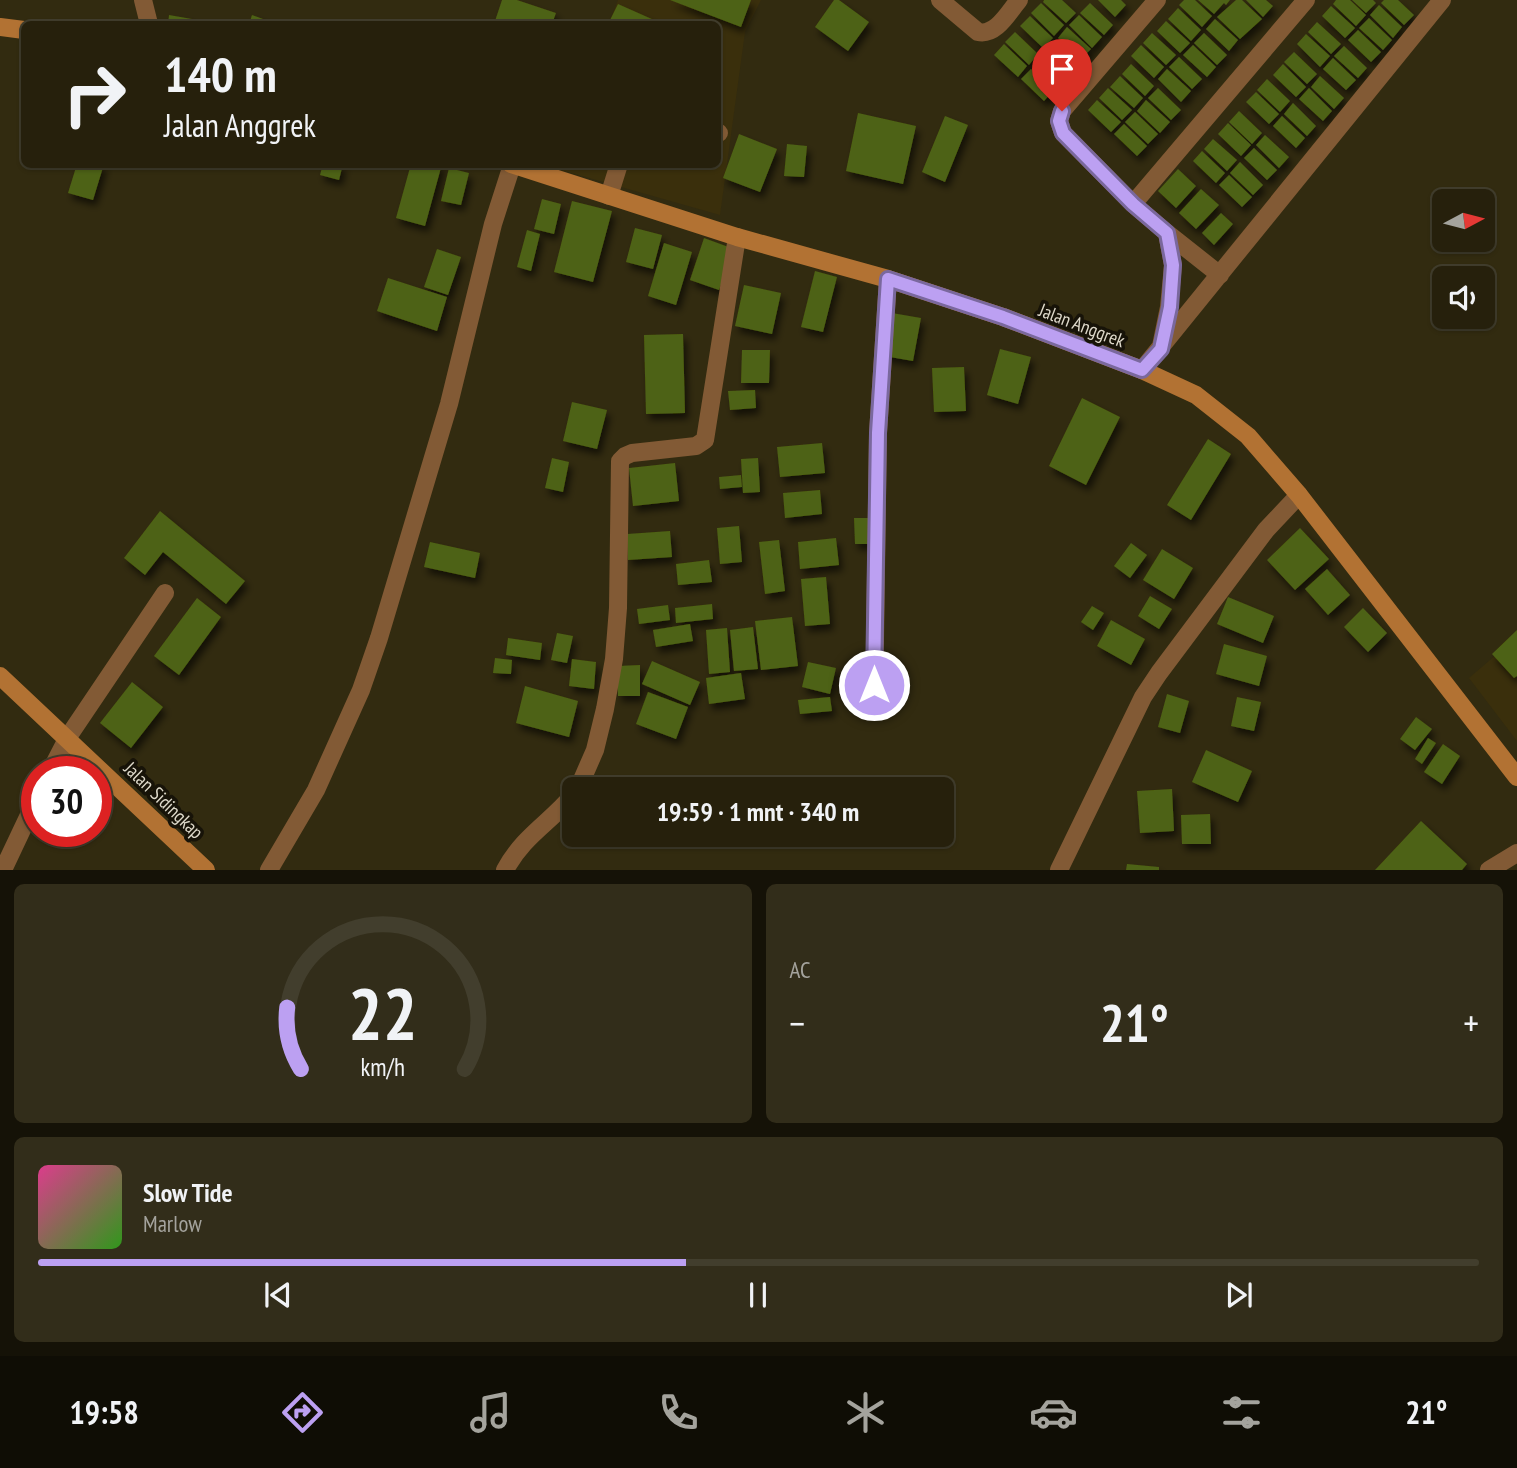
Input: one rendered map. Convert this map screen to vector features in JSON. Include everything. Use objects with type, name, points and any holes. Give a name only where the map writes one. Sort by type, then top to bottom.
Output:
[{"type":"street","points":[[143,0],[148,21]]},
{"type":"street","points":[[940,0],[982,34],[994,30],[1019,0]]},
{"type":"street","points":[[1142,370],[1442,0]]},
{"type":"street","points":[[1133,204],[1304,1]]},
{"type":"street","points":[[1150,2],[1062,111],[1059,121],[1063,133],[1133,204],[1220,275]]},
{"type":"street","points":[[269,870],[316,790],[361,690],[379,638],[449,404],[493,224],[511,168]]},
{"type":"street","name":"Jalan Anggrek","points":[[521,168],[737,237],[888,279],[1003,317],[1142,370],[1196,395],[1248,436],[1298,495],[1517,777]]},
{"type":"street","points":[[609,196],[618,168]]},
{"type":"street","points":[[1161,349],[1170,307],[1173,265],[1167,233]]},
{"type":"street","points":[[583,777],[595,750],[614,659],[618,608],[620,461],[632,453],[696,446],[705,440],[737,237]]},
{"type":"street","points":[[874,709],[878,433],[888,279]]},
{"type":"street","points":[[1059,870],[1143,697],[1266,530],[1298,495]]},
{"type":"street","points":[[58,756],[68,737],[165,593]]},
{"type":"street","name":"Jalan Sidingkap","points":[[0,676],[68,737],[206,870]]},
{"type":"street","points":[[505,870],[517,848],[562,808]]},
{"type":"street","points":[[3,870],[21,832]]},
{"type":"street","points":[[1489,870],[1517,853]]},
{"type":"shaded area","points":[[618,0],[761,0],[745,32],[720,215],[554,168],[721,168],[721,21],[610,21]]},
{"type":"shaded area","points":[[1517,637],[1517,741],[1469,678]]},
{"type":"building","points":[[502,0],[517,0],[556,13],[553,21],[495,21]]},
{"type":"building","points":[[670,0],[751,0],[741,27]]},
{"type":"building","points":[[834,0],[839,0],[869,22],[848,51],[815,27]]},
{"type":"building","points":[[1062,0],[1076,13],[1066,23],[1043,2]]},
{"type":"building","points":[[1098,0],[1121,0],[1126,5],[1115,17]]},
{"type":"building","points":[[1184,0],[1195,0],[1212,16],[1202,27],[1179,5]]},
{"type":"building","points":[[1198,0],[1230,0],[1214,14]]},
{"type":"building","points":[[1236,0],[1242,0],[1262,19],[1240,39],[1217,17]]},
{"type":"building","points":[[1246,0],[1266,0],[1273,6],[1263,17]]},
{"type":"building","points":[[1336,0],[1350,0],[1366,15],[1356,26],[1333,4]]},
{"type":"building","points":[[1352,0],[1373,0],[1376,3],[1366,13]]},
{"type":"building","points":[[1384,0],[1398,0],[1414,15],[1404,25],[1381,3]]},
{"type":"building","points":[[1041,3],[1064,25],[1054,36],[1031,13]]},
{"type":"building","points":[[1090,3],[1113,25],[1104,35],[1080,13]]},
{"type":"building","points":[[618,4],[656,21],[610,21]]},
{"type":"building","points":[[1379,5],[1402,27],[1393,38],[1370,15]]},
{"type":"building","points":[[1331,6],[1355,28],[1345,38],[1322,16]]},
{"type":"building","points":[[1178,8],[1201,30],[1191,41],[1168,19]]},
{"type":"building","points":[[169,15],[192,19],[192,21],[168,21]]},
{"type":"building","points":[[252,15],[269,21],[250,21]]},
{"type":"building","points":[[1079,15],[1102,37],[1092,48],[1069,25]]},
{"type":"building","points":[[1030,16],[1053,38],[1043,48],[1020,26]]},
{"type":"building","points":[[1369,18],[1392,40],[1383,50],[1359,28]]},
{"type":"building","points":[[1215,19],[1238,40],[1229,51],[1206,29]]},
{"type":"building","points":[[1166,21],[1190,43],[1180,53],[1157,31]]},
{"type":"building","points":[[1317,22],[1341,44],[1331,54],[1308,32]]},
{"type":"building","points":[[1067,27],[1091,49],[1081,59],[1058,38]]},
{"type":"building","points":[[1358,30],[1381,52],[1371,62],[1348,40]]},
{"type":"building","points":[[1015,32],[1038,54],[1029,65],[1005,42]]},
{"type":"building","points":[[1152,33],[1176,55],[1166,65],[1143,43]]},
{"type":"building","points":[[1204,33],[1227,55],[1217,65],[1194,43]]},
{"type":"building","points":[[1306,34],[1330,56],[1320,67],[1297,44]]},
{"type":"building","points":[[1056,40],[1079,62],[1070,72],[1046,50]]},
{"type":"building","points":[[1004,44],[1027,66],[1018,77],[994,55]]},
{"type":"building","points":[[1141,45],[1164,67],[1154,78],[1131,56]]},
{"type":"building","points":[[1193,45],[1216,67],[1207,77],[1183,55]]},
{"type":"building","points":[[1344,46],[1367,68],[1358,78],[1334,56]]},
{"type":"building","points":[[1294,52],[1317,74],[1307,84],[1284,62]]},
{"type":"building","points":[[1042,56],[1065,78],[1055,88],[1032,66]]},
{"type":"building","points":[[1179,57],[1202,79],[1192,89],[1169,67]]},
{"type":"building","points":[[1333,58],[1356,80],[1346,90],[1323,69]]},
{"type":"building","points":[[1131,64],[1154,86],[1145,96],[1122,74]]},
{"type":"building","points":[[1283,64],[1306,87],[1296,97],[1273,75]]},
{"type":"building","points":[[1031,69],[1054,90],[1044,101],[1021,79]]},
{"type":"building","points":[[1167,69],[1191,91],[1181,102],[1158,79]]},
{"type":"building","points":[[1120,76],[1143,98],[1134,108],[1110,87]]},
{"type":"building","points":[[1320,76],[1344,98],[1334,109],[1311,87]]},
{"type":"building","points":[[1267,79],[1290,101],[1280,112],[1257,90]]},
{"type":"building","points":[[1108,88],[1132,110],[1122,120],[1099,98]]},
{"type":"building","points":[[1158,88],[1181,110],[1171,120],[1148,98]]},
{"type":"building","points":[[1309,88],[1332,111],[1323,121],[1299,99]]},
{"type":"building","points":[[1256,92],[1279,114],[1269,124],[1246,102]]},
{"type":"building","points":[[1097,100],[1121,122],[1111,132],[1088,110]]},
{"type":"building","points":[[1146,100],[1170,122],[1160,133],[1137,111]]},
{"type":"building","points":[[1293,103],[1316,126],[1307,136],[1284,114]]},
{"type":"building","points":[[1239,111],[1262,133],[1252,144],[1229,122]]},
{"type":"building","points":[[1135,112],[1158,134],[1148,144],[1125,122]]},
{"type":"building","points":[[858,113],[916,126],[903,184],[846,171]]},
{"type":"building","points":[[945,116],[968,125],[945,182],[922,172]]},
{"type":"building","points":[[1282,116],[1305,138],[1296,148],[1273,126]]},
{"type":"building","points":[[1228,123],[1251,145],[1241,156],[1218,134]]},
{"type":"building","points":[[1124,124],[1147,146],[1137,156],[1114,134]]},
{"type":"building","points":[[739,134],[777,149],[760,192],[723,178]]},
{"type":"building","points":[[1265,135],[1289,157],[1279,168],[1256,145]]},
{"type":"building","points":[[1213,139],[1237,160],[1227,171],[1204,149]]},
{"type":"building","points":[[787,144],[807,146],[804,177],[784,176]]},
{"type":"building","points":[[1254,148],[1277,170],[1267,180],[1244,158]]},
{"type":"building","points":[[1202,151],[1225,173],[1216,183],[1193,161]]},
{"type":"building","points":[[1240,162],[1263,185],[1253,195],[1230,173]]},
{"type":"building","points":[[76,168],[103,168],[93,200],[68,193]]},
{"type":"building","points":[[322,168],[342,168],[339,180],[320,175]]},
{"type":"building","points":[[410,168],[441,168],[425,226],[396,218]]},
{"type":"building","points":[[449,168],[469,173],[461,205],[441,201]]},
{"type":"building","points":[[1178,169],[1196,186],[1176,208],[1158,191]]},
{"type":"building","points":[[1229,175],[1252,197],[1242,207],[1219,185]]},
{"type":"building","points":[[1201,189],[1219,205],[1196,229],[1179,213]]},
{"type":"building","points":[[542,199],[561,204],[554,234],[534,229]]},
{"type":"building","points":[[572,201],[612,211],[593,282],[554,272]]},
{"type":"building","points":[[1221,213],[1233,224],[1214,245],[1202,233]]},
{"type":"building","points":[[635,228],[662,235],[653,269],[626,262]]},
{"type":"building","points":[[527,230],[540,234],[531,271],[517,267]]},
{"type":"building","points":[[704,238],[734,249],[719,290],[690,280]]},
{"type":"building","points":[[664,243],[692,252],[676,305],[648,296]]},
{"type":"building","points":[[437,249],[461,257],[448,295],[424,287]]},
{"type":"building","points":[[815,271],[837,277],[823,332],[801,327]]},
{"type":"building","points":[[388,278],[447,297],[437,331],[377,311]]},
{"type":"building","points":[[744,285],[781,293],[772,334],[735,326]]},
{"type":"building","points":[[892,313],[921,318],[913,361],[884,356]]},
{"type":"building","points":[[683,334],[685,413],[646,414],[644,335]]},
{"type":"building","points":[[1000,349],[1031,357],[1018,404],[987,395]]},
{"type":"building","points":[[742,350],[770,350],[769,383],[741,383]]},
{"type":"building","points":[[964,367],[966,411],[934,412],[932,368]]},
{"type":"building","points":[[755,390],[756,408],[730,410],[728,391]]},
{"type":"building","points":[[1082,398],[1120,417],[1086,485],[1049,466]]},
{"type":"building","points":[[572,402],[607,410],[597,449],[563,441]]},
{"type":"building","points":[[1208,439],[1231,454],[1191,520],[1167,505]]},
{"type":"building","points":[[822,443],[825,473],[780,477],[777,447]]},
{"type":"building","points":[[552,458],[569,462],[563,492],[545,488]]},
{"type":"building","points":[[758,458],[760,492],[743,493],[741,459]]},
{"type":"building","points":[[675,463],[679,501],[633,506],[629,468]]},
{"type":"building","points":[[741,475],[742,487],[720,489],[719,477]]},
{"type":"building","points":[[820,490],[822,514],[785,518],[783,493]]},
{"type":"building","points":[[160,511],[245,581],[226,604],[163,552],[145,575],[124,558]]},
{"type":"building","points":[[854,518],[868,518],[869,544],[855,544]]},
{"type":"building","points":[[739,526],[742,562],[720,564],[717,528]]},
{"type":"building","points":[[1300,528],[1329,559],[1295,590],[1267,560]]},
{"type":"building","points":[[670,531],[672,557],[628,560],[627,534]]},
{"type":"building","points":[[836,538],[839,565],[800,569],[798,542]]},
{"type":"building","points":[[779,540],[785,591],[765,594],[759,542]]},
{"type":"building","points":[[430,542],[480,553],[475,578],[424,567]]},
{"type":"building","points":[[1131,543],[1147,555],[1130,578],[1114,566]]},
{"type":"building","points":[[1162,549],[1193,568],[1174,599],[1143,580]]},
{"type":"building","points":[[709,560],[712,582],[678,585],[676,564]]},
{"type":"building","points":[[1327,569],[1350,595],[1328,615],[1305,589]]},
{"type":"building","points":[[826,577],[830,624],[805,626],[801,579]]},
{"type":"building","points":[[1150,596],[1172,609],[1159,629],[1138,616]]},
{"type":"building","points":[[1228,597],[1274,616],[1263,643],[1217,624]]},
{"type":"building","points":[[197,598],[221,617],[179,675],[154,656]]},
{"type":"building","points":[[712,604],[713,619],[676,623],[675,608]]},
{"type":"building","points":[[668,605],[670,620],[639,624],[637,609]]},
{"type":"building","points":[[1092,606],[1104,613],[1093,630],[1081,622]]},
{"type":"building","points":[[1363,608],[1387,633],[1368,652],[1344,627]]},
{"type":"building","points":[[792,617],[798,666],[761,670],[755,621]]},
{"type":"building","points":[[1111,620],[1145,639],[1131,665],[1097,646]]},
{"type":"building","points":[[690,624],[693,641],[656,647],[653,630]]},
{"type":"building","points":[[753,627],[758,669],[734,671],[730,630]]},
{"type":"building","points":[[727,628],[730,672],[709,674],[706,630]]},
{"type":"building","points":[[1517,630],[1517,676],[1514,678],[1492,654]]},
{"type":"building","points":[[557,633],[573,636],[567,663],[551,660]]},
{"type":"building","points":[[508,638],[542,643],[540,660],[506,655]]},
{"type":"building","points":[[1224,644],[1267,656],[1259,686],[1216,674]]},
{"type":"building","points":[[495,658],[512,660],[511,674],[493,673]]},
{"type":"building","points":[[572,659],[596,662],[594,689],[569,686]]},
{"type":"building","points":[[652,661],[700,682],[690,705],[642,684]]},
{"type":"building","points":[[808,662],[836,668],[830,694],[802,687]]},
{"type":"building","points":[[640,665],[640,696],[618,696],[617,666]]},
{"type":"building","points":[[741,673],[745,699],[709,704],[706,678]]},
{"type":"building","points":[[132,682],[163,707],[131,748],[100,723]]},
{"type":"building","points":[[525,686],[578,701],[569,737],[516,723]]},
{"type":"building","points":[[648,692],[688,707],[676,739],[636,724]]},
{"type":"building","points":[[1167,694],[1189,701],[1180,733],[1158,727]]},
{"type":"building","points":[[830,697],[832,711],[800,714],[798,700]]},
{"type":"building","points":[[1237,697],[1261,702],[1254,731],[1231,726]]},
{"type":"building","points":[[1416,717],[1432,729],[1415,750],[1400,739]]},
{"type":"building","points":[[1428,738],[1436,743],[1422,764],[1415,759]]},
{"type":"building","points":[[1443,744],[1460,756],[1442,784],[1424,772]]},
{"type":"building","points":[[1206,750],[1252,771],[1238,802],[1192,782]]},
{"type":"building","points":[[1172,789],[1174,831],[1140,833],[1137,791]]},
{"type":"building","points":[[1210,814],[1211,844],[1182,844],[1181,815]]},
{"type":"building","points":[[1421,821],[1467,864],[1462,870],[1375,870]]},
{"type":"building","points":[[1127,864],[1159,867],[1159,870],[1126,870]]},
{"type":"route","points":[[874,685],[878,433],[888,279],[1003,317],[1142,370],[1161,349],[1170,307],[1173,265],[1167,233],[1133,204],[1063,133],[1059,121],[1062,111]]}]
